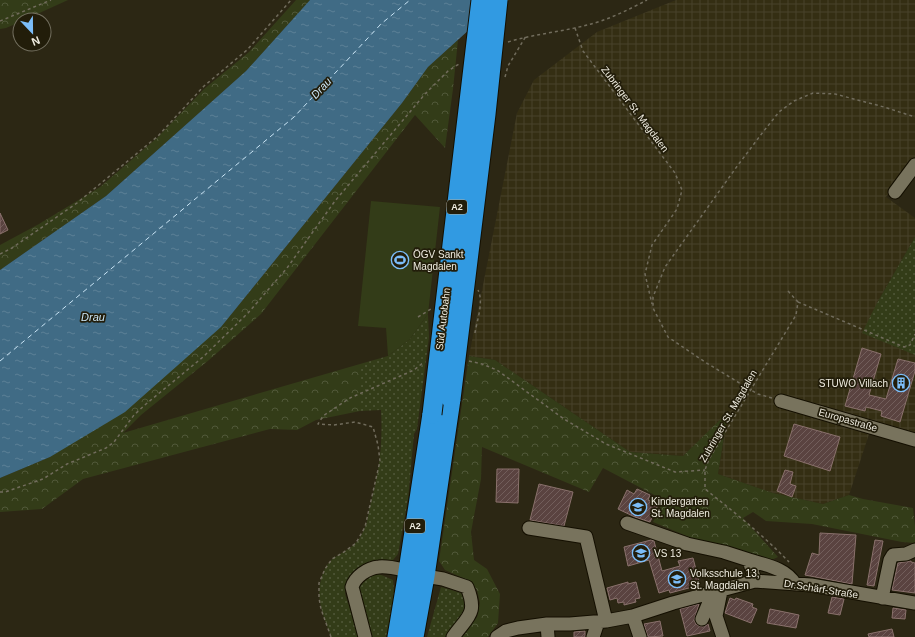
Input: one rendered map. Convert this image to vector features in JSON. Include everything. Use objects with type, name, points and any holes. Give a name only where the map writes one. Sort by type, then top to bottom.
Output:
[{"type":"highway","name":"Süd Autobahn","points":[[414,637],[417,573],[432,414],[481,0]]},
{"type":"highway","name":"Süd Autobahn","points":[[397,637],[417,573],[451,400],[486,114],[498,0]]},
{"type":"street","points":[[895,192],[915,165]]},
{"type":"street","name":"Europastraße","points":[[781,401],[915,440]]},
{"type":"street","points":[[627,523],[687,544],[724,552],[773,567],[786,574],[795,584]]},
{"type":"street","points":[[529,528],[586,537],[602,622],[593,637]]},
{"type":"street","points":[[882,598],[890,560],[893,555],[906,554],[915,550]]},
{"type":"street","points":[[749,560],[755,581]]},
{"type":"street","points":[[365,637],[352,587],[354,580],[365,572],[378,567],[417,573],[443,579],[467,587],[472,601],[471,614],[453,637]]},
{"type":"street","name":"Dr.Schärf-Straße","points":[[497,637],[506,631],[518,628],[548,630],[633,616],[673,603],[755,581],[810,585],[915,603]]},
{"type":"street","points":[[702,619],[717,592]]},
{"type":"street","points":[[717,592],[716,616],[723,637]]},
{"type":"street","points":[[633,616],[640,637]]},
{"type":"path","points":[[0,21],[51,0]]},
{"type":"path","points":[[0,254],[12,248],[76,203],[158,136],[204,86],[247,50],[291,0]]},
{"type":"path","points":[[502,44],[526,36],[588,25],[635,7],[647,0]]},
{"type":"path","name":"Zubringer St. Magdalen","points":[[576,28],[583,51],[675,173],[682,190],[677,209],[652,245],[645,274],[653,308],[668,337],[705,362],[758,394],[781,401]]},
{"type":"path","points":[[0,492],[5,492],[34,483],[67,464],[106,448],[114,442],[134,415],[203,357],[248,313],[287,268],[335,200],[434,83],[460,63]]},
{"type":"path","points":[[653,308],[653,297],[665,267],[762,132],[779,112],[794,101],[813,93],[835,94],[915,117]]},
{"type":"path","points":[[475,333],[480,305],[480,294],[478,289]]},
{"type":"path","points":[[788,291],[798,302],[904,347],[910,345],[915,334]]},
{"type":"path","name":"Zubringer St. Magdalen","points":[[791,565],[777,549],[744,519],[705,489],[705,470],[709,459],[796,315],[798,302]]},
{"type":"shaded area","points":[[676,0],[915,0],[915,158],[886,197],[915,218],[915,237],[877,303],[915,355],[915,444],[870,431],[849,495],[823,504],[773,493],[718,474],[728,413],[683,456],[630,452],[495,360],[469,356],[517,113],[534,80],[597,32]]},
{"type":"green space","points":[[0,0],[68,0],[42,12],[12,12],[12,25],[0,29]]},
{"type":"green space","points":[[296,0],[310,0],[246,71],[106,196],[0,270],[0,245],[39,224],[100,187],[158,137],[204,89],[249,52]]},
{"type":"green space","points":[[458,40],[445,148],[415,115],[261,314],[209,360],[141,415],[123,433],[360,364],[360,411],[316,420],[297,430],[270,429],[83,479],[42,509],[0,512],[0,478],[50,457],[221,327],[402,103],[428,67]]},
{"type":"green space","name":"ÖGV Sankt Magdalen","points":[[371,201],[440,207],[428,314],[410,339],[388,356],[386,328],[358,326]]},
{"type":"green space","points":[[915,237],[915,355],[862,333],[877,303]]},
{"type":"green space","points":[[428,314],[429,337],[417,429],[414,434],[408,499],[398,554],[393,560],[373,563],[358,569],[347,581],[345,594],[358,637],[331,637],[319,598],[320,582],[324,571],[332,559],[356,543],[366,525],[380,459],[381,410],[360,411],[360,364],[388,356],[410,339]]},
{"type":"green space","points":[[469,356],[495,360],[630,452],[683,456],[728,412],[718,474],[773,493],[823,504],[849,495],[913,508],[915,543],[902,542],[812,524],[766,521],[753,512],[743,518],[778,557],[767,562],[699,541],[653,522],[664,500],[603,468],[589,492],[482,447],[481,479],[471,532],[474,560],[487,569],[500,594],[498,623],[488,637],[462,637],[477,617],[480,603],[477,590],[470,581],[445,570],[439,561]]},
{"type":"green space","points":[[379,574],[393,580],[394,587],[391,616],[386,637],[370,637],[358,588],[365,576]]},
{"type":"green space","points":[[441,587],[461,593],[466,601],[465,614],[445,637],[427,637]]},
{"type":"water","name":"Drau","points":[[310,0],[502,0],[428,67],[402,103],[221,327],[125,412],[50,457],[0,478],[0,270],[106,196],[246,71]]},
{"type":"building","points":[[0,213],[8,230],[0,234]]},
{"type":"building","name":"STUWO Villach","points":[[862,348],[881,354],[869,395],[886,399],[898,359],[915,363],[915,371],[900,422],[881,416],[882,411],[866,407],[865,411],[845,406]]},
{"type":"building","points":[[794,424],[840,437],[830,471],[784,456]]},
{"type":"building","points":[[497,469],[519,469],[518,503],[496,502]]},
{"type":"building","points":[[785,470],[793,472],[790,484],[796,486],[792,497],[777,491]]},
{"type":"building","points":[[539,484],[573,492],[564,526],[530,520]]},
{"type":"building","name":"Kindergarten St. Magdalen","points":[[637,489],[650,495],[648,500],[658,505],[650,522],[618,509],[627,490],[634,494]]},
{"type":"building","points":[[820,533],[856,535],[852,584],[805,575],[812,553],[819,555]]},
{"type":"building","points":[[651,540],[654,541],[662,571],[680,566],[678,561],[693,558],[700,585],[670,593],[669,590],[659,593],[649,560],[628,566],[624,547]]},
{"type":"building","points":[[875,540],[883,541],[874,586],[867,585]]},
{"type":"building","points":[[911,561],[915,563],[915,593],[892,590],[898,563]]},
{"type":"building","points":[[628,582],[628,584],[636,582],[640,598],[635,599],[636,602],[624,605],[624,602],[618,603],[617,598],[610,600],[607,588]]},
{"type":"building","points":[[832,597],[844,599],[840,615],[828,613]]},
{"type":"building","points":[[730,598],[735,600],[736,598],[753,604],[752,607],[757,609],[751,623],[725,613]]},
{"type":"building","points":[[699,604],[694,620],[699,626],[703,627],[708,624],[710,631],[687,636],[680,609]]},
{"type":"building","points":[[893,608],[906,610],[905,619],[892,618]]},
{"type":"building","points":[[770,609],[799,615],[796,628],[767,623]]},
{"type":"building","points":[[660,621],[663,636],[648,637],[644,624]]},
{"type":"building","points":[[892,629],[894,637],[869,637],[868,634]]},
{"type":"building","points":[[585,631],[585,637],[574,637],[574,632]]},
{"type":"ferry route","points":[[0,361],[294,117],[381,24],[410,0]]},
{"type":"place","name":"ÖGV Sankt Magdalen","points":[[400,260]]},
{"type":"place","name":"STUWO Villach","points":[[901,383]]},
{"type":"place","name":"Kindergarten St. Magdalen","points":[[638,507]]},
{"type":"place","name":"VS 13","points":[[641,553]]},
{"type":"place","name":"Volksschule 13, St. Magdalen","points":[[677,579]]}]
